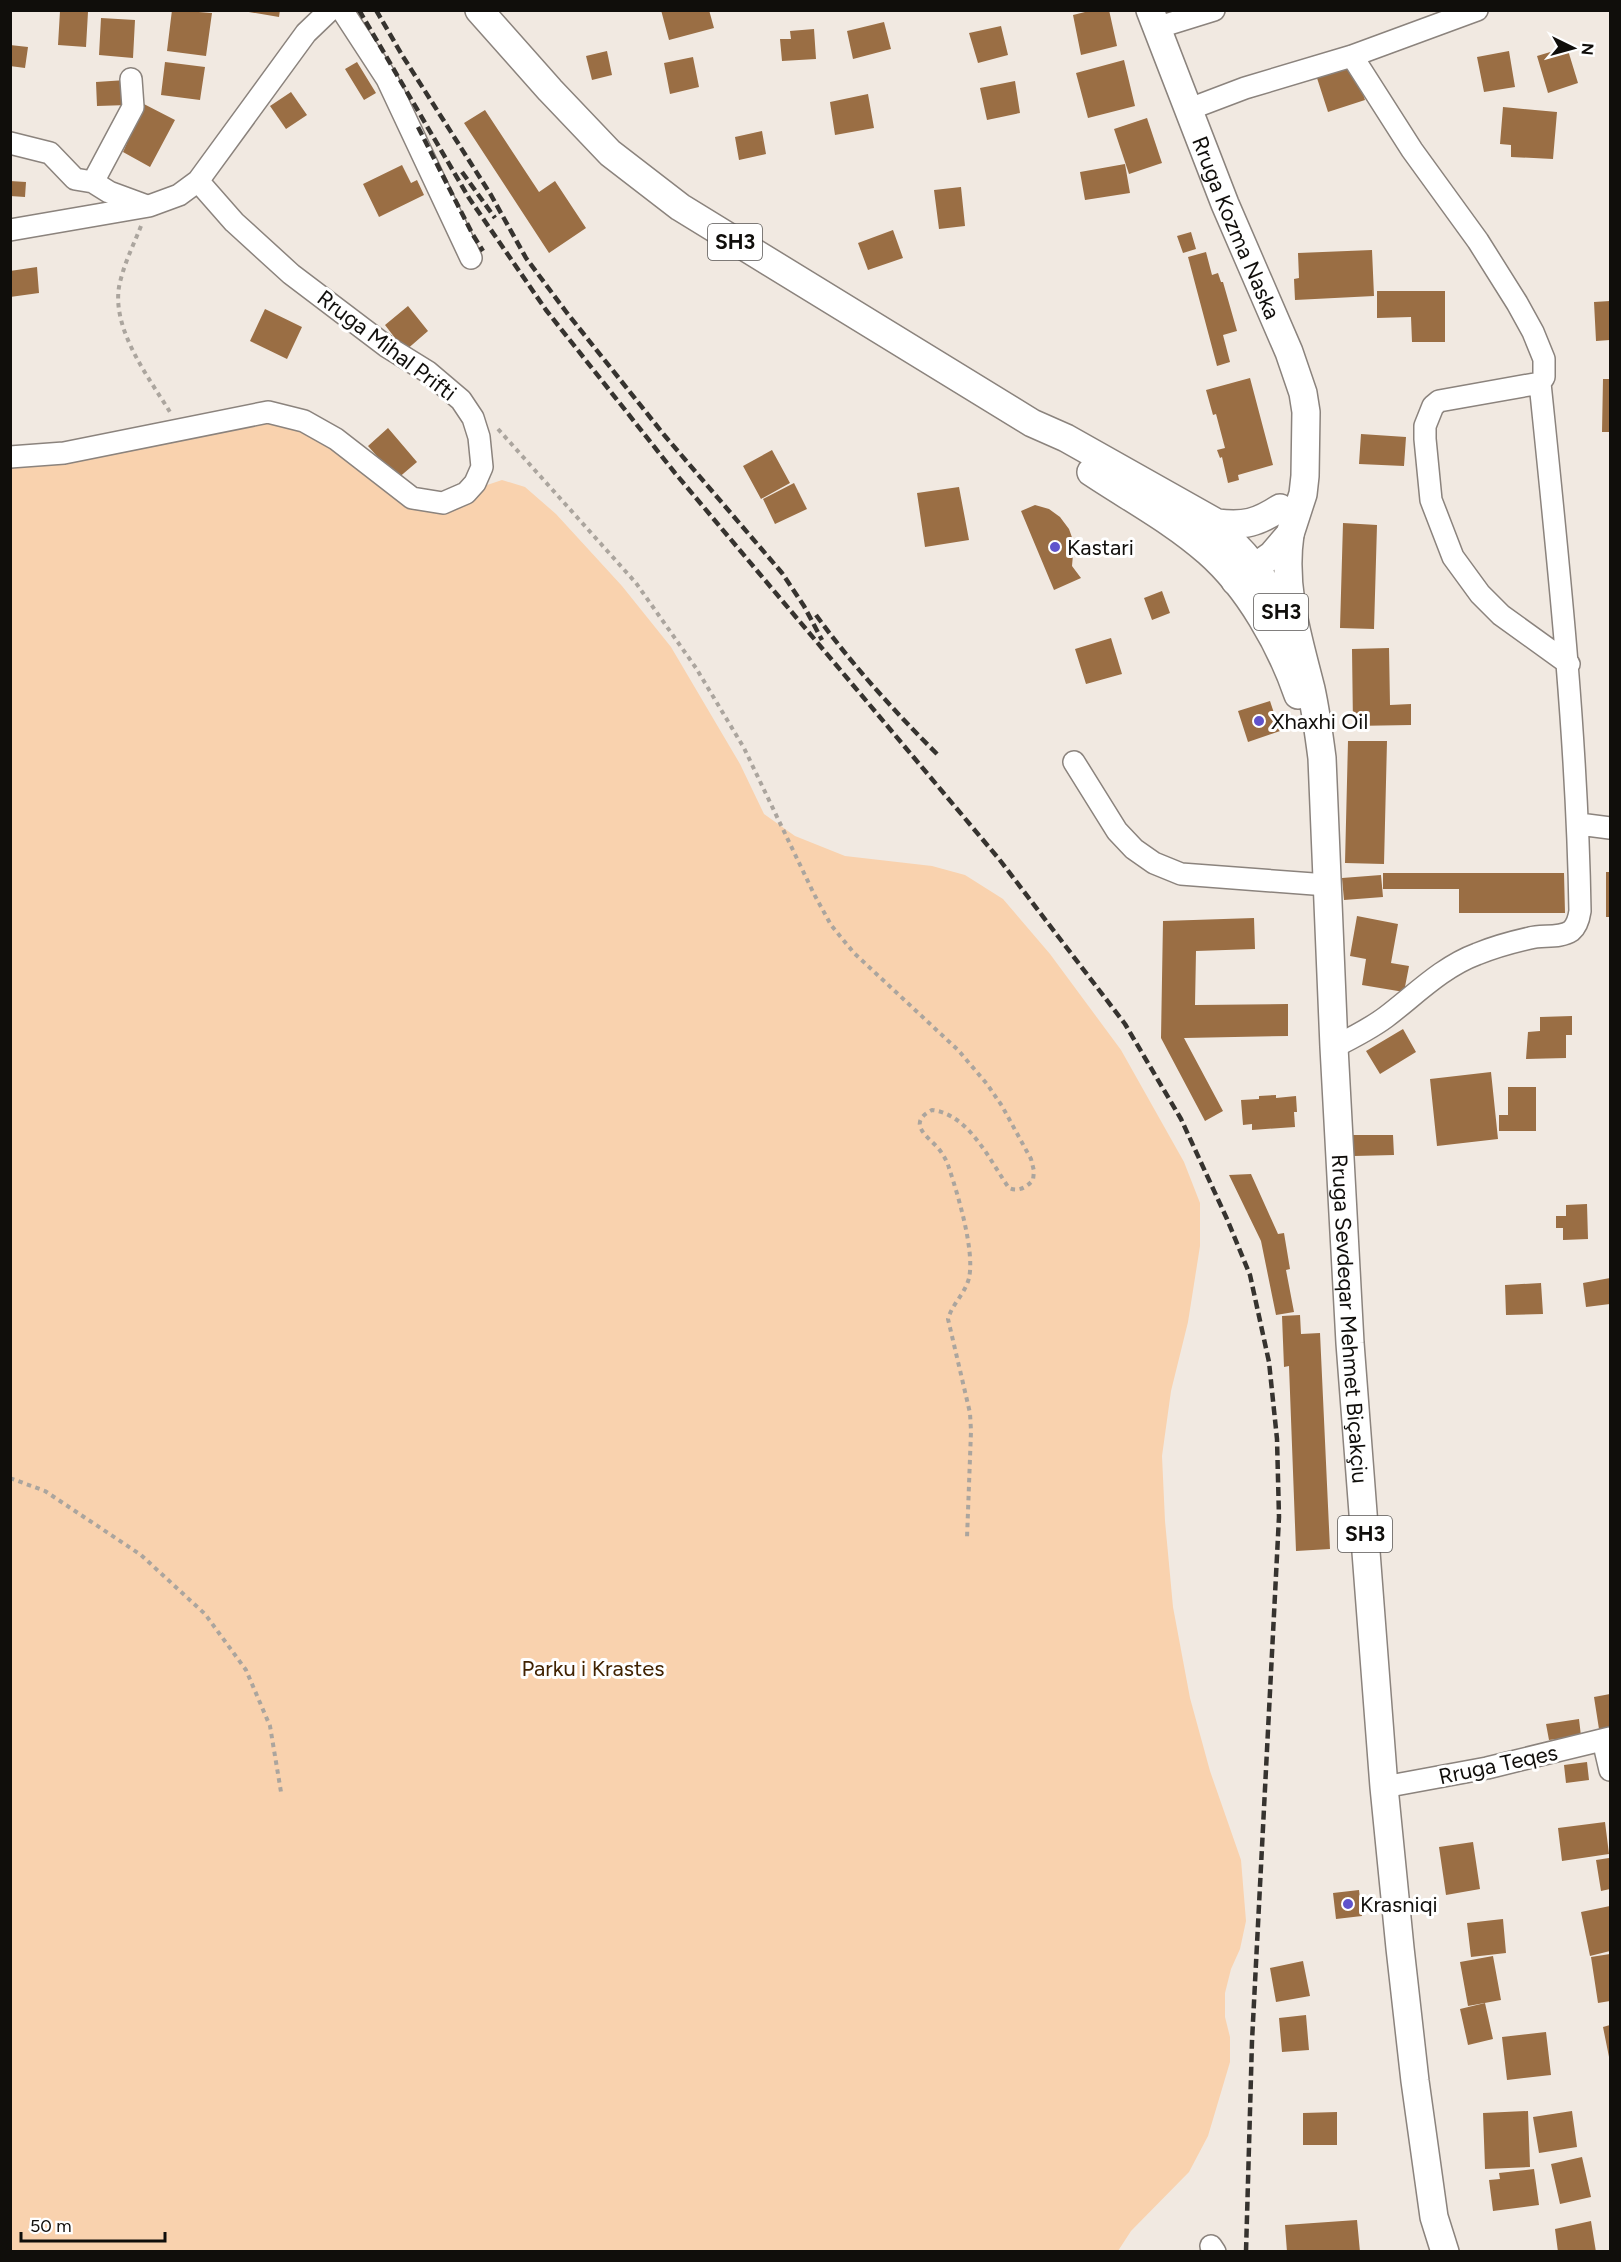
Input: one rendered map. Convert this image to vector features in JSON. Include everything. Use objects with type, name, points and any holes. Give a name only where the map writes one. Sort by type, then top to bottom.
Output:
[{"type":"main road","name":"SH3","points":[[479,10],[610,153],[680,207],[1032,423],[1065,438],[1200,514],[1239,566],[1281,612],[1302,658],[1318,723],[1324,813]]},
{"type":"main road","name":"Rruga Kozma Naska","points":[[1153,19],[1225,204],[1289,352],[1303,393],[1306,412],[1303,494],[1290,534],[1281,547],[1239,566]]},
{"type":"main road","name":"SH3","points":[[1032,423],[1088,470],[1239,566],[1297,692],[1307,727],[1324,813]]},
{"type":"main road","name":"Rruga Kozma Naska","points":[[1239,566],[1280,508],[1298,476],[1306,448]]},
{"type":"main road","points":[[1200,514],[1218,523],[1246,525],[1266,518],[1280,508]]},
{"type":"main road","points":[[1290,534],[1286,560],[1287,580],[1292,619],[1302,658]]},
{"type":"main road","name":"Rruga Sevdeqar Mehmet Biçakçiu","points":[[1324,813],[1350,1343],[1384,1787],[1417,2092],[1434,2217],[1445,2252]]},
{"type":"street","points":[[10,230],[149,206],[179,195],[198,181],[306,33],[330,10]]},
{"type":"street","points":[[342,10],[387,79],[471,258]]},
{"type":"street","points":[[1153,19],[1214,10]]},
{"type":"street","points":[[1187,110],[1245,88],[1352,56],[1477,10]]},
{"type":"street","points":[[1334,1047],[1375,1024],[1445,970],[1470,957],[1497,946],[1567,933],[1578,921],[1580,910],[1579,824],[1569,664],[1540,383],[1544,377],[1544,359],[1533,332],[1517,303],[1478,241],[1412,150],[1352,56]]},
{"type":"street","points":[[93,182],[133,107],[131,79]]},
{"type":"street","points":[[10,143],[50,153],[75,179],[93,182],[109,192],[149,206]]},
{"type":"street","name":"Rruga Mihal Prifti","points":[[10,457],[64,453],[268,412],[304,422],[336,439],[412,498],[443,503],[466,493],[475,483],[482,467],[479,437],[473,418],[461,400],[428,372],[386,346],[291,274],[234,222],[198,181]]},
{"type":"street","points":[[1540,383],[1439,401],[1433,406],[1425,426],[1431,500],[1453,557],[1480,594],[1501,615],[1569,664]]},
{"type":"street","points":[[1074,762],[1117,831],[1134,849],[1154,863],[1181,874],[1327,885]]},
{"type":"street","points":[[1579,824],[1611,828]]},
{"type":"street","points":[[1607,1739],[1611,1770]]},
{"type":"street","name":"Rruga Teqes","points":[[1384,1787],[1487,1768],[1607,1739]]},
{"type":"path","points":[[149,206],[125,264],[119,289],[119,308],[124,328],[138,360],[181,431]]},
{"type":"path","points":[[492,423],[636,583],[696,668],[744,748],[831,925],[854,953],[934,1027],[980,1076],[1002,1106],[1031,1159],[1034,1171],[1033,1180],[1023,1189],[1014,1191],[1008,1188],[970,1134],[949,1114],[932,1110],[924,1114],[920,1121],[921,1131],[944,1155],[969,1248],[969,1276],[965,1289],[951,1310],[948,1319],[970,1413],[967,1538]]},
{"type":"path","points":[[10,1478],[45,1491],[141,1555],[205,1614],[246,1670],[270,1726],[281,1792]]},
{"type":"green space","name":"Parku i Krastes","points":[[241,420],[303,425],[400,501],[426,512],[453,504],[484,486],[502,480],[525,487],[556,514],[622,586],[671,647],[740,764],[764,814],[795,836],[845,856],[932,866],[965,875],[1003,899],[1050,954],[1121,1050],[1184,1162],[1200,1203],[1200,1246],[1188,1322],[1171,1391],[1162,1456],[1165,1521],[1173,1607],[1190,1698],[1210,1771],[1241,1860],[1246,1921],[1240,1949],[1231,1969],[1225,1993],[1225,2017],[1230,2037],[1230,2062],[1208,2136],[1189,2172],[1131,2231],[1118,2251],[11,2251],[10,459]]},
{"type":"building","points":[[172,10],[212,13],[206,56],[167,51]]},
{"type":"building","points":[[237,10],[280,10],[279,17]]},
{"type":"building","points":[[661,10],[709,10],[714,28],[669,40]]},
{"type":"building","points":[[1093,10],[1109,10],[1117,46],[1081,55],[1073,15]]},
{"type":"building","points":[[60,11],[88,12],[86,47],[58,45]]},
{"type":"building","points":[[101,18],[135,20],[133,58],[99,55]]},
{"type":"building","points":[[884,22],[891,49],[853,59],[847,31]]},
{"type":"building","points":[[1001,26],[1008,55],[978,63],[969,33]]},
{"type":"building","points":[[814,29],[816,59],[782,61],[780,39],[791,39],[790,31]]},
{"type":"building","points":[[10,45],[28,47],[25,68],[10,66]]},
{"type":"building","points":[[1567,47],[1578,83],[1548,93],[1537,56]]},
{"type":"building","points":[[607,51],[612,75],[592,80],[586,56]]},
{"type":"building","points":[[1509,51],[1515,87],[1484,92],[1477,57]]},
{"type":"building","points":[[693,57],[699,87],[670,94],[664,63]]},
{"type":"building","points":[[1124,60],[1135,106],[1088,118],[1076,73]]},
{"type":"building","points":[[165,62],[205,67],[200,100],[161,95]]},
{"type":"building","points":[[357,62],[376,93],[364,100],[345,69]]},
{"type":"building","points":[[1354,66],[1365,100],[1328,112],[1317,78]]},
{"type":"building","points":[[126,80],[128,105],[97,106],[96,82]]},
{"type":"building","points":[[1015,81],[1020,113],[987,120],[980,88]]},
{"type":"building","points":[[291,92],[307,115],[286,129],[270,106]]},
{"type":"building","points":[[868,94],[874,128],[835,135],[830,102]]},
{"type":"building","points":[[140,102],[175,120],[150,167],[123,152],[127,143],[120,140]]},
{"type":"building","points":[[1503,107],[1557,112],[1553,159],[1511,157],[1511,145],[1500,144]]},
{"type":"building","points":[[485,110],[539,192],[555,181],[586,228],[549,253],[464,123]]},
{"type":"building","points":[[1147,118],[1162,163],[1129,174],[1114,129]]},
{"type":"building","points":[[762,131],[766,154],[739,160],[735,137]]},
{"type":"building","points":[[1125,164],[1130,193],[1085,200],[1080,172]]},
{"type":"building","points":[[402,165],[411,183],[417,180],[424,195],[379,217],[363,184]]},
{"type":"building","points":[[10,181],[26,182],[25,197],[10,196]]},
{"type":"building","points":[[961,187],[965,226],[939,229],[934,190]]},
{"type":"building","points":[[893,230],[903,258],[868,270],[858,243]]},
{"type":"building","points":[[1191,232],[1196,249],[1183,253],[1177,236]]},
{"type":"building","points":[[1372,250],[1374,296],[1295,300],[1294,279],[1299,278],[1298,253]]},
{"type":"building","points":[[1206,252],[1212,275],[1218,273],[1223,282],[1237,331],[1223,335],[1230,362],[1217,366],[1188,257]]},
{"type":"building","points":[[37,267],[39,293],[10,297],[10,271]]},
{"type":"building","points":[[1377,291],[1445,291],[1445,342],[1412,342],[1411,317],[1377,318]]},
{"type":"building","points":[[1610,301],[1610,340],[1596,341],[1594,302]]},
{"type":"building","points":[[408,306],[428,331],[405,351],[385,325]]},
{"type":"building","points":[[265,309],[302,327],[287,359],[250,341]]},
{"type":"building","points":[[1250,378],[1273,465],[1238,475],[1239,480],[1228,483],[1222,457],[1220,458],[1217,450],[1225,448],[1216,414],[1213,415],[1206,390]]},
{"type":"building","points":[[1603,379],[1610,379],[1610,432],[1602,432]]},
{"type":"building","points":[[388,428],[417,462],[397,479],[368,446]]},
{"type":"building","points":[[1361,434],[1406,437],[1404,466],[1359,464]]},
{"type":"building","points":[[772,450],[790,483],[761,499],[743,466]]},
{"type":"building","points":[[794,483],[807,509],[775,524],[763,499]]},
{"type":"building","points":[[959,487],[969,540],[925,547],[917,493]]},
{"type":"building","name":"Kastari","points":[[1035,505],[1049,509],[1060,517],[1069,529],[1074,543],[1072,566],[1081,578],[1054,590],[1021,511]]},
{"type":"building","points":[[1343,523],[1377,525],[1374,629],[1340,628]]},
{"type":"building","points":[[1162,591],[1170,613],[1152,620],[1144,598]]},
{"type":"building","points":[[1111,638],[1122,674],[1086,684],[1075,649]]},
{"type":"building","points":[[1389,648],[1390,705],[1411,704],[1411,725],[1353,726],[1352,649]]},
{"type":"building","name":"Xhaxhi Oil","points":[[1270,701],[1280,731],[1248,742],[1238,711]]},
{"type":"building","points":[[1348,741],[1387,741],[1384,864],[1345,863]]},
{"type":"building","points":[[1606,872],[1610,872],[1610,917],[1606,917]]},
{"type":"building","points":[[1383,873],[1564,873],[1565,913],[1459,913],[1459,889],[1383,889]]},
{"type":"building","points":[[1381,875],[1383,897],[1344,900],[1342,878]]},
{"type":"building","points":[[1357,916],[1398,924],[1391,963],[1409,966],[1404,992],[1362,985],[1366,959],[1350,956]]},
{"type":"building","points":[[1254,918],[1255,949],[1196,951],[1195,1005],[1288,1004],[1288,1036],[1184,1038],[1223,1111],[1205,1121],[1161,1038],[1163,921]]},
{"type":"building","points":[[1572,1016],[1572,1035],[1566,1035],[1566,1058],[1526,1059],[1528,1032],[1540,1031],[1540,1017]]},
{"type":"building","points":[[1403,1029],[1416,1052],[1380,1074],[1366,1051]]},
{"type":"building","points":[[1491,1072],[1498,1139],[1437,1146],[1430,1079]]},
{"type":"building","points":[[1508,1087],[1536,1087],[1536,1131],[1499,1131],[1499,1115],[1508,1115]]},
{"type":"building","points":[[1276,1095],[1276,1098],[1296,1096],[1295,1127],[1252,1130],[1252,1124],[1243,1125],[1241,1100]]},
{"type":"building","points":[[1353,1135],[1393,1135],[1394,1155],[1354,1156]]},
{"type":"building","points":[[1251,1174],[1278,1234],[1284,1233],[1290,1269],[1286,1270],[1294,1312],[1276,1315],[1261,1241],[1229,1175]]},
{"type":"building","points":[[1587,1204],[1588,1239],[1563,1240],[1563,1228],[1556,1228],[1556,1216],[1566,1216],[1566,1205]]},
{"type":"building","points":[[1610,1278],[1610,1304],[1586,1307],[1583,1283]]},
{"type":"building","points":[[1541,1283],[1543,1314],[1506,1315],[1505,1285]]},
{"type":"building","points":[[1300,1315],[1301,1334],[1320,1333],[1330,1549],[1296,1551],[1289,1366],[1284,1367],[1282,1316]]},
{"type":"building","points":[[1610,1694],[1610,1727],[1599,1729],[1594,1697]]},
{"type":"building","points":[[1579,1719],[1581,1736],[1549,1740],[1546,1724]]},
{"type":"building","points":[[1587,1762],[1589,1780],[1566,1783],[1564,1765]]},
{"type":"building","points":[[1605,1822],[1609,1854],[1562,1861],[1558,1828]]},
{"type":"building","points":[[1473,1842],[1480,1889],[1446,1895],[1439,1847]]},
{"type":"building","points":[[1609,1858],[1610,1889],[1601,1891],[1596,1860]]},
{"type":"building","name":"Krasniqi","points":[[1359,1890],[1362,1916],[1336,1919],[1333,1893]]},
{"type":"building","points":[[1610,1906],[1610,1951],[1590,1956],[1581,1912]]},
{"type":"building","points":[[1503,1919],[1506,1953],[1471,1957],[1467,1923]]},
{"type":"building","points":[[1610,1954],[1610,2001],[1598,2003],[1591,1957]]},
{"type":"building","points":[[1493,1956],[1501,2000],[1468,2006],[1460,1962]]},
{"type":"building","points":[[1303,1961],[1310,1996],[1276,2002],[1270,1968]]},
{"type":"building","points":[[1485,2003],[1493,2039],[1468,2045],[1460,2009]]},
{"type":"building","points":[[1306,2015],[1309,2050],[1282,2052],[1279,2018]]},
{"type":"building","points":[[1610,2025],[1610,2057],[1609,2057],[1603,2027]]},
{"type":"building","points":[[1546,2032],[1551,2075],[1507,2080],[1502,2037]]},
{"type":"building","points":[[1528,2111],[1530,2167],[1485,2169],[1483,2113]]},
{"type":"building","points":[[1572,2111],[1577,2147],[1539,2153],[1533,2117]]},
{"type":"building","points":[[1337,2112],[1337,2145],[1303,2145],[1303,2113]]},
{"type":"building","points":[[1582,2157],[1591,2197],[1560,2204],[1551,2164]]},
{"type":"building","points":[[1534,2169],[1539,2205],[1493,2211],[1489,2180],[1500,2179],[1499,2173]]},
{"type":"building","points":[[1357,2220],[1360,2252],[1287,2252],[1285,2225]]},
{"type":"building","points":[[1591,2221],[1596,2252],[1558,2252],[1555,2229]]},
{"type":"railway","points":[[359,10],[469,198],[546,310],[675,473],[999,859],[1125,1024],[1181,1119],[1250,1275],[1269,1362],[1277,1439],[1279,1517],[1252,2041],[1246,2252]]},
{"type":"railway","points":[[376,10],[491,195],[526,258],[665,436],[782,573],[804,606],[822,640]]},
{"type":"railway","points":[[418,127],[483,251]]},
{"type":"railway","points":[[462,172],[495,218]]},
{"type":"railway","points":[[816,615],[875,688],[940,757]]},
{"type":"place","name":"Kastari","points":[[1055,547]]},
{"type":"place","name":"Xhaxhi Oil","points":[[1259,721]]},
{"type":"place","name":"Krasniqi","points":[[1348,1904]]}]
